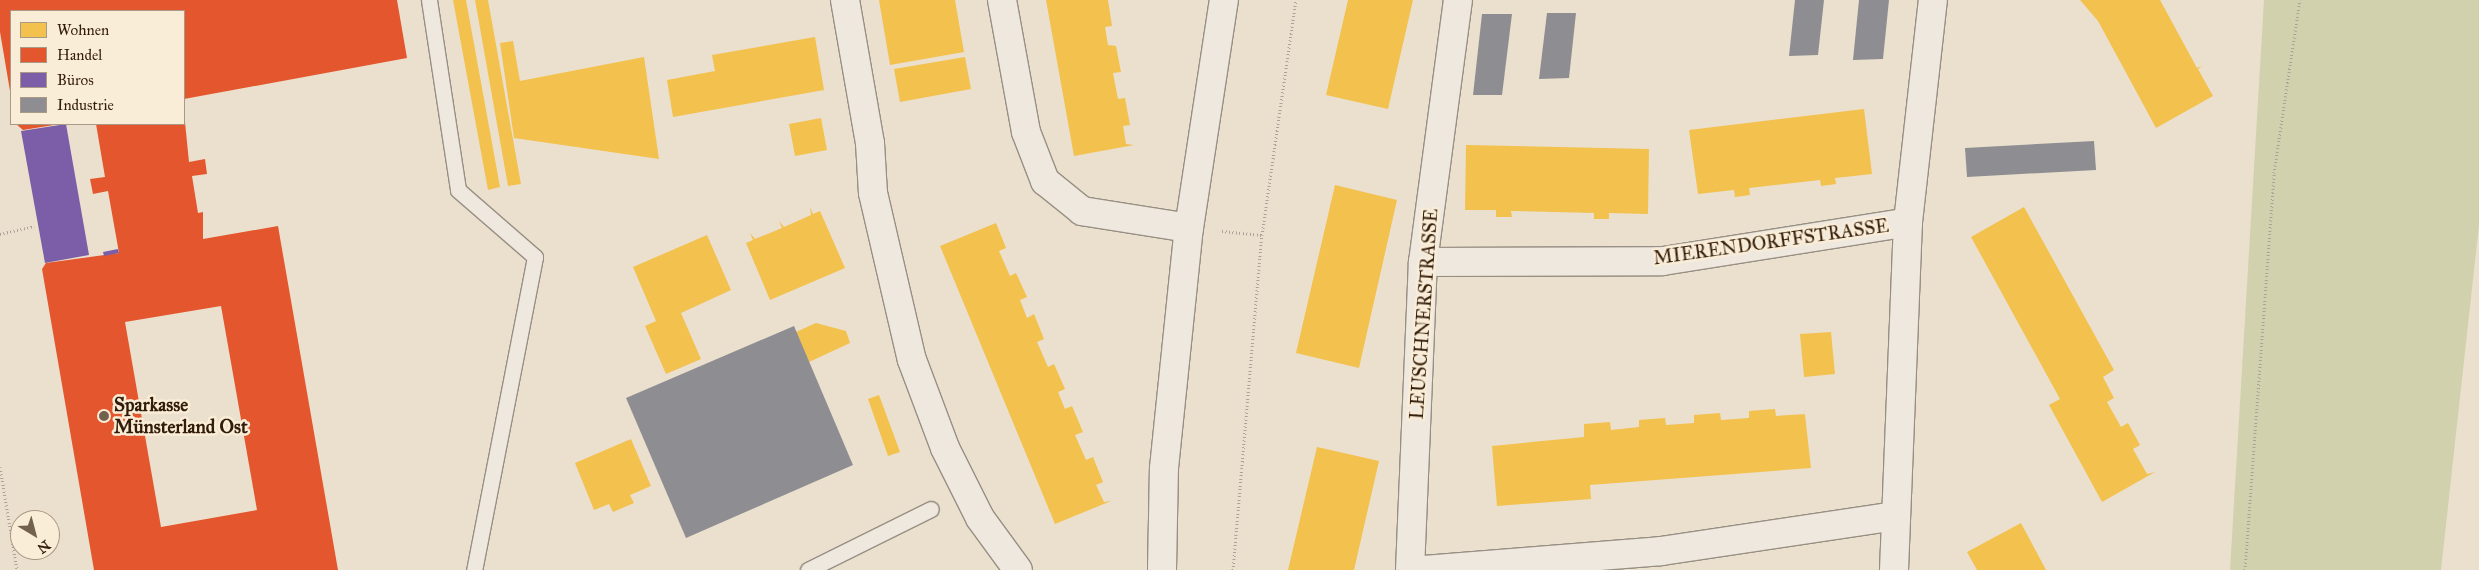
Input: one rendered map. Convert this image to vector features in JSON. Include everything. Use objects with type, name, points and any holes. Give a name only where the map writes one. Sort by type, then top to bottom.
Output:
[{"type":"street","points":[[845,0],[870,143],[873,193],[912,360],[945,448],[980,518],[1018,570]]},
{"type":"street","points":[[1002,0],[1026,132],[1045,181],[1082,211],[1189,228]]},
{"type":"street","points":[[1162,570],[1164,468],[1189,228],[1224,0]]},
{"type":"street","name":"LEUSCHNERSTRASSE","points":[[1410,570],[1423,262],[1458,0]]},
{"type":"street","name":"MIERENDORFFSTRASSE","points":[[1894,570],[1894,516],[1908,222],[1933,0]]},
{"type":"street","name":"MIERENDORFFSTRASSE","points":[[1423,262],[1663,261],[1908,222]]},
{"type":"street","points":[[1422,570],[1661,551],[1894,516]]},
{"type":"lane","points":[[429,0],[458,190],[535,257],[474,570]]},
{"type":"lane","points":[[808,570],[931,508]]},
{"type":"path","points":[[1233,570],[1262,235],[1296,0]]},
{"type":"path","points":[[2245,570],[2274,173],[2300,0]]},
{"type":"path","points":[[0,234],[34,226]]},
{"type":"path","points":[[1189,228],[1262,235]]},
{"type":"path","points":[[0,467],[17,570]]},
{"type":"green space","points":[[2264,0],[2479,0],[2479,225],[2441,570],[2230,570]]},
{"type":"building: Wohnen","points":[[453,0],[466,0],[500,187],[488,190]]},
{"type":"building: Wohnen","points":[[475,0],[488,0],[521,184],[508,186]]},
{"type":"building: Wohnen","points":[[879,0],[955,0],[964,52],[890,65]]},
{"type":"building: Wohnen","points":[[1046,0],[1108,0],[1112,26],[1105,27],[1108,45],[1116,46],[1121,72],[1113,73],[1118,99],[1125,98],[1130,125],[1123,126],[1126,144],[1134,145],[1074,156]]},
{"type":"building: Wohnen","points":[[1348,0],[1413,0],[1388,109],[1326,95]]},
{"type":"building: Wohnen","points":[[2080,0],[2160,0],[2197,68],[2202,66],[2198,69],[2213,96],[2156,128],[2098,21]]},
{"type":"building: Wohnen","points":[[815,37],[824,90],[673,117],[667,80],[715,71],[712,55]]},
{"type":"building: Wohnen","points":[[513,41],[520,81],[644,57],[659,159],[514,138],[500,43]]},
{"type":"building: Wohnen","points":[[965,57],[971,89],[900,102],[894,69]]},
{"type":"building: Wohnen","points":[[1864,109],[1872,174],[1835,178],[1836,184],[1821,186],[1820,180],[1749,188],[1750,195],[1735,197],[1734,190],[1698,194],[1689,130]]},
{"type":"building: Wohnen","points":[[821,118],[827,150],[795,156],[789,124]]},
{"type":"building: Wohnen","points":[[1466,145],[1649,149],[1648,214],[1609,213],[1609,219],[1594,219],[1594,213],[1511,211],[1512,217],[1496,217],[1496,210],[1465,210]]},
{"type":"building: Wohnen","points":[[1335,185],[1397,200],[1359,368],[1296,353]]},
{"type":"building: Wohnen","points":[[810,207],[813,214],[820,211],[845,268],[770,300],[746,243],[753,240],[750,233],[755,239],[782,228],[779,221],[784,227],[811,215]]},
{"type":"building: Wohnen","points":[[2024,207],[2114,370],[2103,377],[2114,398],[2107,402],[2121,427],[2128,423],[2140,445],[2133,449],[2147,474],[2155,472],[2102,502],[2049,405],[2060,399],[1971,237]]},
{"type":"building: Wohnen","points":[[996,223],[1006,248],[999,251],[1010,276],[1016,273],[1027,297],[1020,300],[1027,318],[1034,314],[1044,339],[1037,342],[1048,367],[1054,364],[1065,389],[1058,392],[1065,409],[1072,406],[1083,432],[1075,435],[1086,460],[1093,457],[1103,482],[1096,485],[1104,502],[1111,501],[1055,524],[940,246]]},
{"type":"building: Wohnen","points":[[707,235],[731,290],[681,313],[701,359],[666,374],[645,326],[656,321],[633,267]]},
{"type":"building: Wohnen","points":[[816,323],[846,331],[850,343],[809,362],[796,332]]},
{"type":"building: Wohnen","points":[[1831,332],[1835,374],[1804,377],[1800,334]]},
{"type":"building: Wohnen","points":[[879,395],[900,452],[888,456],[868,399]]},
{"type":"building: Wohnen","points":[[1775,409],[1776,416],[1805,414],[1811,468],[1590,485],[1591,499],[1497,506],[1492,446],[1584,437],[1584,424],[1610,422],[1611,430],[1639,427],[1639,420],[1665,418],[1666,425],[1694,423],[1694,415],[1720,413],[1721,420],[1749,418],[1749,411]]},
{"type":"building: Wohnen","points":[[631,439],[651,486],[630,495],[634,503],[613,512],[609,504],[594,510],[575,463]]},
{"type":"building: Wohnen","points":[[1317,447],[1379,461],[1354,570],[1288,570]]},
{"type":"building: Wohnen","points":[[2021,523],[2046,570],[1977,570],[1967,552]]},
{"type":"building: Handel","points":[[0,0],[397,0],[407,58],[185,99],[185,10],[10,10],[10,91],[0,32]]},
{"type":"building: Handel","name":"Sparkasse Münsterland Ost","points":[[185,122],[189,162],[205,159],[207,174],[192,176],[198,213],[203,212],[203,239],[278,226],[338,570],[94,570],[42,269],[46,263],[119,253],[108,191],[93,194],[90,179],[105,177],[96,125],[185,125]],"holes":[[[221,306],[257,510],[161,527],[125,322]]]},
{"type":"building: Handel","points":[[17,125],[54,125],[23,130]]},
{"type":"building: Büros","points":[[66,125],[89,255],[45,263],[21,131]]},
{"type":"building: Büros","points":[[118,249],[119,253],[104,256],[103,252]]},
{"type":"building: Industrie","points":[[1795,0],[1824,0],[1818,55],[1789,56]]},
{"type":"building: Industrie","points":[[1859,0],[1889,0],[1883,59],[1853,60]]},
{"type":"building: Industrie","points":[[1547,13],[1576,13],[1569,78],[1539,79]]},
{"type":"building: Industrie","points":[[1482,14],[1512,14],[1502,95],[1473,95]]},
{"type":"building: Industrie","points":[[2094,141],[2096,170],[1967,177],[1965,148]]},
{"type":"building: Industrie","points":[[794,326],[853,465],[686,538],[626,398]]},
{"type":"place","name":"Sparkasse Münsterland Ost","points":[[104,416]]}]
